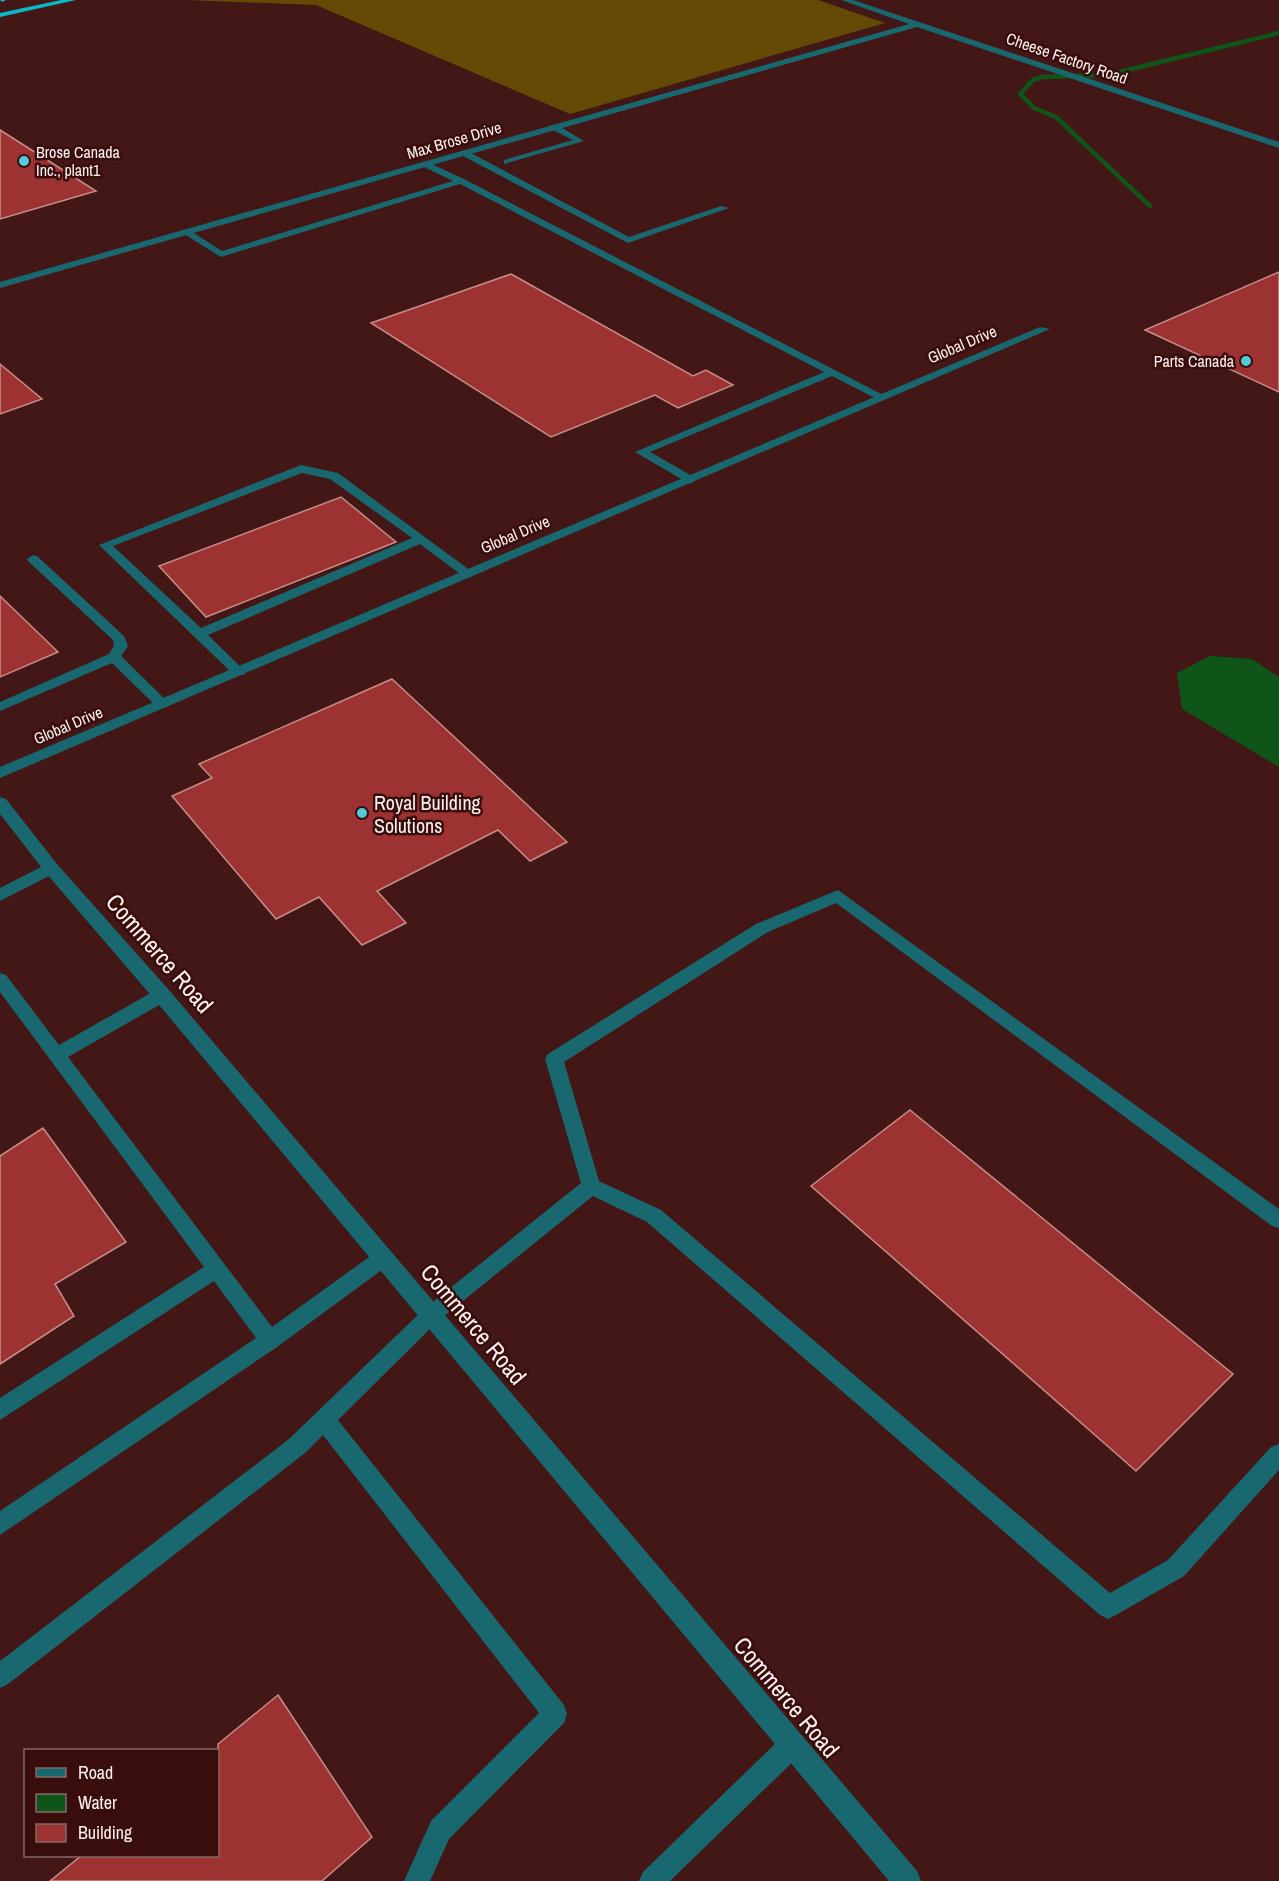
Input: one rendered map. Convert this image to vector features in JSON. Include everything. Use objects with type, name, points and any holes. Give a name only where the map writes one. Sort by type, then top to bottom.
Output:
[{"type":"highway","points":[[0,15],[72,0]]},
{"type":"street","name":"Cheese Factory Road","points":[[846,0],[1279,145]]},
{"type":"street","name":"Max Brose Drive","points":[[0,285],[917,24]]},
{"type":"street","name":"Global Drive","points":[[0,773],[1044,329]]},
{"type":"street","name":"Commerce Road","points":[[0,803],[51,868],[162,995],[907,1881]]},
{"type":"lane","points":[[507,162],[580,141],[554,127]]},
{"type":"lane","points":[[464,153],[628,240],[724,208]]},
{"type":"lane","points":[[425,164],[883,398]]},
{"type":"lane","points":[[186,232],[221,254],[461,181]]},
{"type":"lane","points":[[690,480],[641,452],[833,372]]},
{"type":"lane","points":[[239,672],[105,546],[301,469],[334,476],[469,574]]},
{"type":"lane","points":[[199,634],[421,539]]},
{"type":"lane","points":[[0,707],[114,657],[121,646],[119,639],[33,559]]},
{"type":"lane","points":[[114,657],[162,704]]},
{"type":"lane","points":[[0,895],[51,868]]},
{"type":"lane","points":[[1279,1220],[838,896],[762,928],[554,1059],[591,1186],[654,1216],[1108,1607],[1176,1568],[1279,1455]]},
{"type":"lane","points":[[0,979],[270,1340]]},
{"type":"lane","points":[[57,1055],[162,995]]},
{"type":"lane","points":[[0,1676],[297,1446],[431,1315],[591,1186]]},
{"type":"lane","points":[[0,1524],[270,1340],[383,1258]]},
{"type":"lane","points":[[0,1410],[218,1268]]},
{"type":"lane","points":[[324,1419],[555,1714],[440,1830],[417,1881]]},
{"type":"lane","points":[[652,1881],[792,1745]]},
{"type":"shaded area","points":[[187,0],[818,0],[885,23],[570,114],[316,5]]},
{"type":"water","points":[[1210,656],[1252,659],[1279,677],[1279,767],[1182,709],[1177,673]]},
{"type":"building","name":"Brose Canada Inc., plant1","points":[[0,130],[96,191],[0,219]]},
{"type":"building","name":"Parts Canada","points":[[1279,272],[1279,392],[1145,330]]},
{"type":"building","points":[[511,274],[693,376],[706,370],[733,385],[678,408],[655,395],[551,437],[371,323]]},
{"type":"building","points":[[0,364],[42,399],[0,414]]},
{"type":"building","points":[[341,497],[396,542],[206,617],[159,566]]},
{"type":"building","points":[[0,596],[58,652],[0,677]]},
{"type":"building","name":"Royal Building Solutions","points":[[392,679],[567,842],[530,861],[498,830],[377,891],[406,923],[362,945],[319,897],[276,919],[172,796],[212,778],[199,764]]},
{"type":"building","points":[[910,1110],[1233,1374],[1136,1471],[811,1186]]},
{"type":"building","points":[[43,1128],[126,1242],[55,1284],[74,1316],[0,1364],[0,1156]]},
{"type":"building","points":[[278,1695],[372,1837],[322,1881],[50,1881],[80,1857],[219,1857],[218,1744]]},
{"type":"waterway","points":[[1150,206],[1056,117],[1034,108],[1020,94],[1033,80],[1042,77],[1107,75],[1279,33]]},
{"type":"place","name":"Brose Canada Inc., plant1","points":[[24,161]]},
{"type":"place","name":"Parts Canada","points":[[1246,361]]},
{"type":"place","name":"Royal Building Solutions","points":[[362,813]]}]
